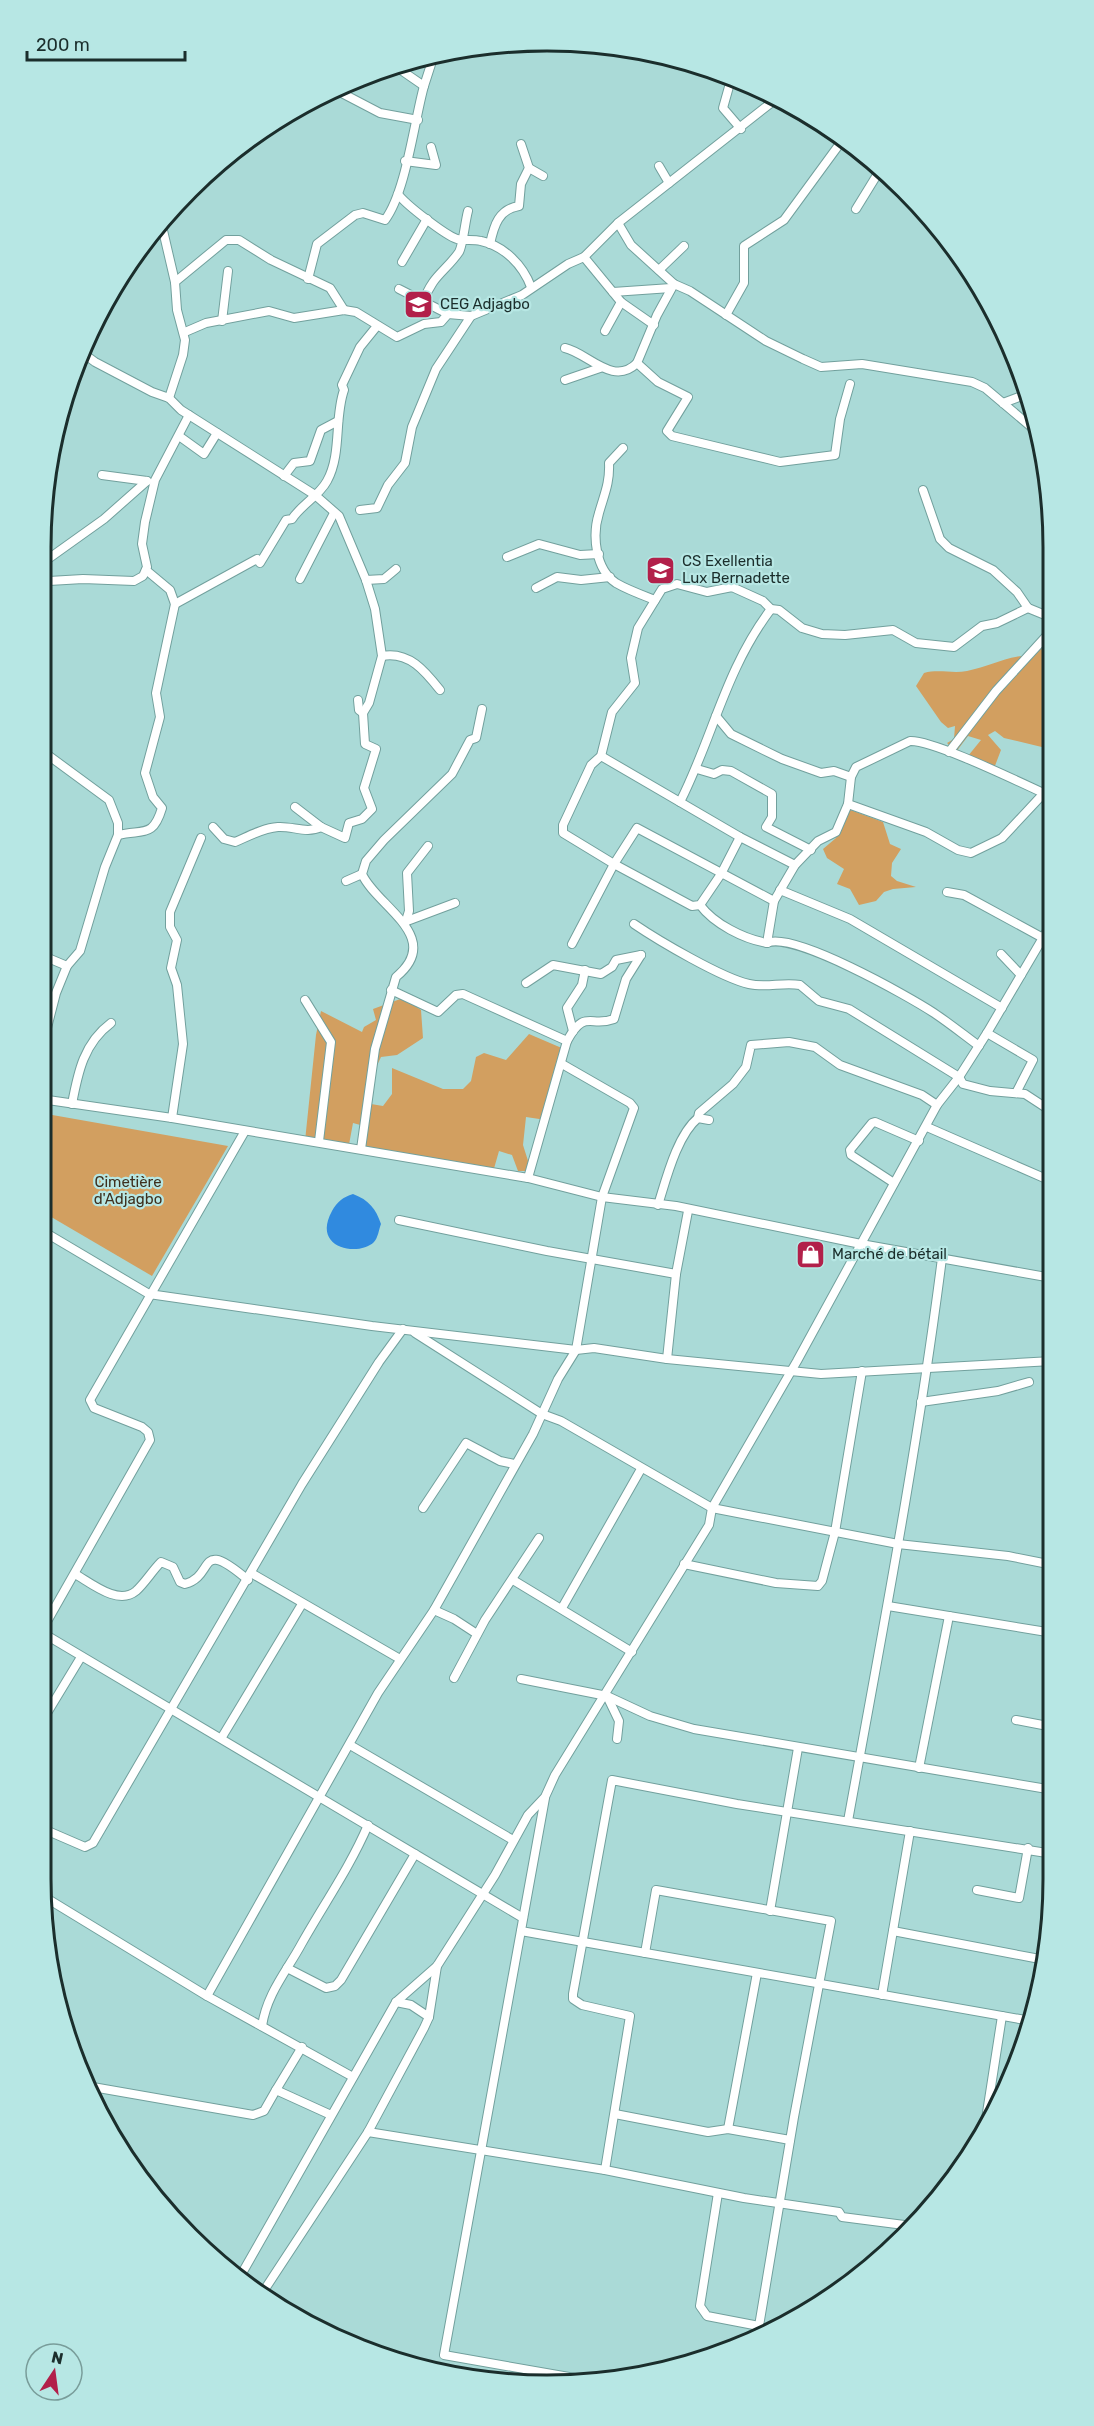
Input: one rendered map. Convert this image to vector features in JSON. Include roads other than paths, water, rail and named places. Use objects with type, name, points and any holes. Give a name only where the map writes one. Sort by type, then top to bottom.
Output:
[{"type":"street","points":[[308,279],[317,244],[354,215],[363,213],[385,220],[394,208],[431,65]]},
{"type":"street","points":[[404,72],[424,86]]},
{"type":"street","points":[[729,86],[723,108],[741,129]]},
{"type":"street","points":[[345,95],[380,113],[418,120]]},
{"type":"street","points":[[399,289],[448,314],[471,316],[522,295],[531,287],[584,256],[618,223],[770,104]]},
{"type":"street","points":[[521,144],[529,168],[543,176]]},
{"type":"street","points":[[726,315],[744,283],[744,246],[776,227],[789,215],[838,146]]},
{"type":"street","points":[[405,161],[436,165],[431,147]]},
{"type":"street","points":[[659,166],[669,183]]},
{"type":"street","points":[[490,244],[495,226],[504,211],[519,206],[521,184],[529,168]]},
{"type":"street","points":[[856,210],[876,176]]},
{"type":"street","points":[[398,194],[427,219],[455,238],[490,244],[514,260],[531,287]]},
{"type":"street","points":[[424,301],[429,285],[460,250],[463,240],[462,229],[468,211]]},
{"type":"street","points":[[402,262],[427,219]]},
{"type":"street","points":[[618,223],[632,245],[659,270],[672,286]]},
{"type":"street","points":[[163,233],[175,282],[177,310],[185,332],[183,355],[170,398]]},
{"type":"street","points":[[175,282],[220,244],[232,239],[330,288],[344,310]]},
{"type":"street","points":[[659,270],[684,246]]},
{"type":"street","points":[[584,256],[621,302],[654,325]]},
{"type":"street","points":[[222,321],[228,271]]},
{"type":"street","points":[[565,380],[600,368],[627,370],[638,363],[672,286]]},
{"type":"street","points":[[613,292],[672,286],[690,291],[766,341],[821,367],[862,364],[972,382],[1003,402],[1027,422]]},
{"type":"street","points":[[605,331],[621,302]]},
{"type":"street","points":[[185,332],[269,311],[294,318],[344,310],[356,312],[398,337],[424,324],[441,322],[448,314]]},
{"type":"street","points":[[360,510],[377,508],[388,485],[405,463],[419,405],[436,369],[471,316]]},
{"type":"street","points":[[175,604],[259,561],[286,520],[292,519],[327,482],[346,373],[360,347],[377,326]]},
{"type":"street","points":[[565,348],[579,352],[600,368]]},
{"type":"street","points":[[89,356],[152,392],[170,398],[189,415],[315,495],[334,513],[353,546],[377,616],[382,657],[369,703],[363,713],[365,744],[376,749],[363,788],[372,809],[362,819],[349,823],[345,838],[321,827],[295,807]]},
{"type":"street","points":[[638,363],[658,382],[688,397],[667,431],[672,436],[780,462],[835,455],[840,419],[850,384]]},
{"type":"street","points":[[1003,402],[1019,397]]},
{"type":"street","points":[[51,556],[104,519],[151,481],[179,436],[189,415]]},
{"type":"street","points":[[284,476],[294,463],[310,461],[321,429],[338,421]]},
{"type":"street","points":[[179,436],[204,454],[217,433]]},
{"type":"street","points":[[623,448],[609,463],[610,480],[595,532],[598,554],[610,577],[622,586],[655,600]]},
{"type":"street","points":[[102,475],[151,481]]},
{"type":"street","points":[[118,835],[148,832],[155,826],[162,808],[153,798],[145,772],[160,717],[156,693],[175,604],[170,590],[158,582],[147,570],[142,544],[151,481]]},
{"type":"street","points":[[923,490],[940,539],[949,548],[993,570],[1007,581],[1028,608],[1043,614]]},
{"type":"street","points":[[300,579],[334,513]]},
{"type":"street","points":[[507,557],[539,544],[580,555],[598,554]]},
{"type":"street","points":[[366,580],[384,579],[396,569]]},
{"type":"street","points":[[138,579],[147,570]]},
{"type":"street","points":[[536,588],[557,577],[581,580],[610,577]]},
{"type":"street","points":[[51,581],[138,579],[158,582]]},
{"type":"street","points":[[740,837],[721,874],[700,905],[692,906],[567,838],[563,833],[563,825],[591,765],[602,756],[612,712],[635,683],[631,658],[638,628],[662,590],[670,585],[682,585],[707,592],[732,587],[763,601],[771,609],[779,610],[802,628],[822,634],[845,635],[893,630],[916,644],[954,647],[982,626],[998,623],[1028,608]]},
{"type":"street","points":[[680,802],[697,769],[718,705],[741,655],[771,609]]},
{"type":"street","points":[[949,752],[996,691],[1043,640]]},
{"type":"street","points":[[382,657],[393,654],[411,660],[440,690]]},
{"type":"street","points":[[358,700],[359,710],[363,713]]},
{"type":"street","points":[[346,881],[362,874],[366,861],[384,840],[452,774],[470,740],[476,738],[482,709]]},
{"type":"street","points":[[716,716],[731,734],[782,759],[821,773],[834,771],[851,777]]},
{"type":"street","points":[[767,943],[774,900],[795,865],[818,841],[836,832],[848,804],[851,777],[856,767],[910,741],[919,740],[1043,793]]},
{"type":"street","points":[[602,756],[740,837],[795,865]]},
{"type":"street","points":[[51,758],[110,800],[117,813],[118,835],[105,867],[80,951],[67,966],[51,1011]]},
{"type":"street","points":[[697,769],[714,774],[722,770],[731,771],[772,794],[772,817],[766,827],[811,850]]},
{"type":"street","points":[[848,804],[926,832],[958,850],[971,853],[1002,838],[1043,799]]},
{"type":"street","points":[[213,827],[224,838],[236,843],[265,829],[279,827],[313,831],[321,827]]},
{"type":"street","points":[[572,944],[614,864],[637,828],[774,900]]},
{"type":"street","points":[[172,1118],[183,1044],[177,985],[171,968],[177,940],[170,927],[170,912],[201,838]]},
{"type":"street","points":[[361,1149],[375,1049],[391,990],[396,977],[404,970],[412,950],[406,922],[407,873],[428,846]]},
{"type":"street","points":[[362,874],[406,922]]},
{"type":"street","points":[[780,890],[850,919],[1002,1008]]},
{"type":"street","points":[[556,2375],[444,2355],[545,1797],[555,1775],[709,1525],[712,1509],[792,1371],[937,1105],[959,1077],[987,1034],[1043,938],[964,895],[947,892]]},
{"type":"street","points":[[406,922],[455,903]]},
{"type":"street","points":[[700,905],[706,913],[751,940],[767,943],[772,940],[789,944],[862,972],[933,1013],[979,1046]]},
{"type":"street","points":[[634,924],[748,984],[772,987],[800,985],[819,1001],[849,1009],[959,1077],[963,1084],[969,1087],[1025,1094],[1043,1106]]},
{"type":"street","points":[[1001,954],[1022,975]]},
{"type":"street","points":[[526,983],[553,965],[601,974],[612,967],[616,960],[641,955],[626,979],[614,1019],[585,1020],[573,1030],[567,1041],[528,1178]]},
{"type":"street","points":[[51,959],[67,966]]},
{"type":"street","points":[[573,1030],[567,1008],[582,985],[585,970]]},
{"type":"street","points":[[391,990],[438,1012],[456,995],[463,994],[567,1041]]},
{"type":"street","points":[[305,1000],[330,1042],[319,1141]]},
{"type":"street","points":[[72,1104],[78,1076],[92,1040],[111,1023]]},
{"type":"street","points":[[987,1034],[1033,1060],[1016,1093]]},
{"type":"street","points":[[658,1205],[675,1157],[699,1113],[733,1084],[746,1067],[751,1045],[789,1042],[815,1047],[840,1065],[922,1095],[937,1105]]},
{"type":"street","points":[[207,1996],[276,1869],[400,1659],[434,1610],[542,1414],[558,1379],[576,1350],[602,1197],[634,1108],[630,1102],[562,1064]]},
{"type":"street","points":[[51,1101],[319,1141],[528,1178],[602,1197],[676,1206],[688,1211],[1043,1276]]},
{"type":"street","points":[[698,1118],[709,1120]]},
{"type":"street","points":[[894,1183],[851,1155],[850,1150],[872,1123],[919,1141]]},
{"type":"street","points":[[927,1127],[1043,1178]]},
{"type":"street","points":[[51,1614],[150,1440],[148,1432],[142,1427],[94,1408],[90,1400],[149,1294],[245,1131]]},
{"type":"street","points":[[667,1359],[676,1274],[688,1211]]},
{"type":"street","points":[[399,1220],[676,1274]]},
{"type":"street","points":[[51,1236],[149,1294],[407,1330],[576,1350],[594,1348],[667,1359],[821,1374],[1043,1362]]},
{"type":"street","points":[[848,1821],[888,1606],[927,1369],[942,1258]]},
{"type":"street","points":[[407,1330],[542,1414],[561,1421],[712,1509],[897,1544],[1008,1556],[1043,1563]]},
{"type":"street","points":[[51,1832],[89,1847],[173,1710],[302,1484],[407,1330]]},
{"type":"street","points":[[684,1564],[743,1577],[811,1587],[818,1586],[822,1581],[835,1532],[862,1371]]},
{"type":"street","points":[[921,1402],[998,1391],[1029,1382]]},
{"type":"street","points":[[423,1508],[466,1443],[500,1461],[514,1464]]},
{"type":"street","points":[[562,1608],[641,1469]]},
{"type":"street","points":[[454,1678],[477,1634],[539,1538]]},
{"type":"street","points":[[75,1574],[107,1593],[120,1597],[134,1593],[161,1562],[174,1567],[180,1582],[185,1584],[191,1583],[207,1562],[226,1561],[249,1577],[400,1659]]},
{"type":"street","points":[[513,1580],[632,1652]]},
{"type":"street","points":[[222,1737],[302,1604]]},
{"type":"street","points":[[888,1606],[1043,1631]]},
{"type":"street","points":[[434,1610],[454,1619],[477,1634]]},
{"type":"street","points":[[919,1768],[949,1616]]},
{"type":"street","points":[[51,1639],[222,1737],[523,1918]]},
{"type":"street","points":[[51,1705],[81,1657]]},
{"type":"street","points":[[521,1679],[605,1696],[673,1724],[798,1748],[1043,1788]]},
{"type":"street","points":[[605,1696],[619,1721],[617,1739]]},
{"type":"street","points":[[1016,1720],[1043,1724]]},
{"type":"street","points":[[350,1745],[513,1840]]},
{"type":"street","points":[[770,1911],[798,1748]]},
{"type":"street","points":[[605,2170],[630,2016],[582,2005],[573,1999],[612,1780],[787,1812],[1043,1852]]},
{"type":"street","points":[[244,2272],[396,2002],[437,1966],[483,1894],[528,1815],[545,1797]]},
{"type":"street","points":[[262,2026],[269,1996],[315,1917],[354,1858],[368,1825]]},
{"type":"street","points":[[882,1995],[910,1830]]},
{"type":"street","points":[[977,1890],[1019,1898],[1028,1848]]},
{"type":"street","points":[[287,1968],[326,1988],[335,1986],[353,1960],[415,1854]]},
{"type":"street","points":[[645,1953],[656,1890],[831,1922],[790,2140],[760,2327]]},
{"type":"street","points":[[52,1901],[207,1996],[353,2077]]},
{"type":"street","points":[[521,1931],[1022,2020]]},
{"type":"street","points":[[893,1931],[1036,1958]]},
{"type":"street","points":[[266,2288],[368,2132],[429,2017],[437,1966]]},
{"type":"street","points":[[728,2129],[758,1973]]},
{"type":"street","points":[[396,2002],[411,2005],[429,2017]]},
{"type":"street","points":[[988,2106],[1002,2016]]},
{"type":"street","points":[[97,2088],[253,2115],[264,2111],[302,2047]]},
{"type":"street","points":[[276,2090],[331,2115]]},
{"type":"street","points":[[615,2114],[708,2132],[728,2129],[790,2140]]},
{"type":"street","points":[[368,2132],[605,2170],[718,2193],[839,2212],[842,2217],[903,2225]]},
{"type":"street","points":[[718,2193],[700,2306],[707,2316],[755,2329]]},
{"type":"water","points":[[353,1194],[371,1206],[381,1224],[374,1242],[358,1249],[349,1249],[332,1241],[328,1234],[327,1224],[338,1202]]},
{"type":"place","name":"CEG Adjagbo","points":[[419,304]]},
{"type":"place","name":"CS Exellentia Lux Bernadette","points":[[661,570]]},
{"type":"place","name":"Marché de bétail","points":[[811,1254]]},
{"type":"park label","name":"Cimetière d'Adjagbo","points":[[128,1190]]}]
